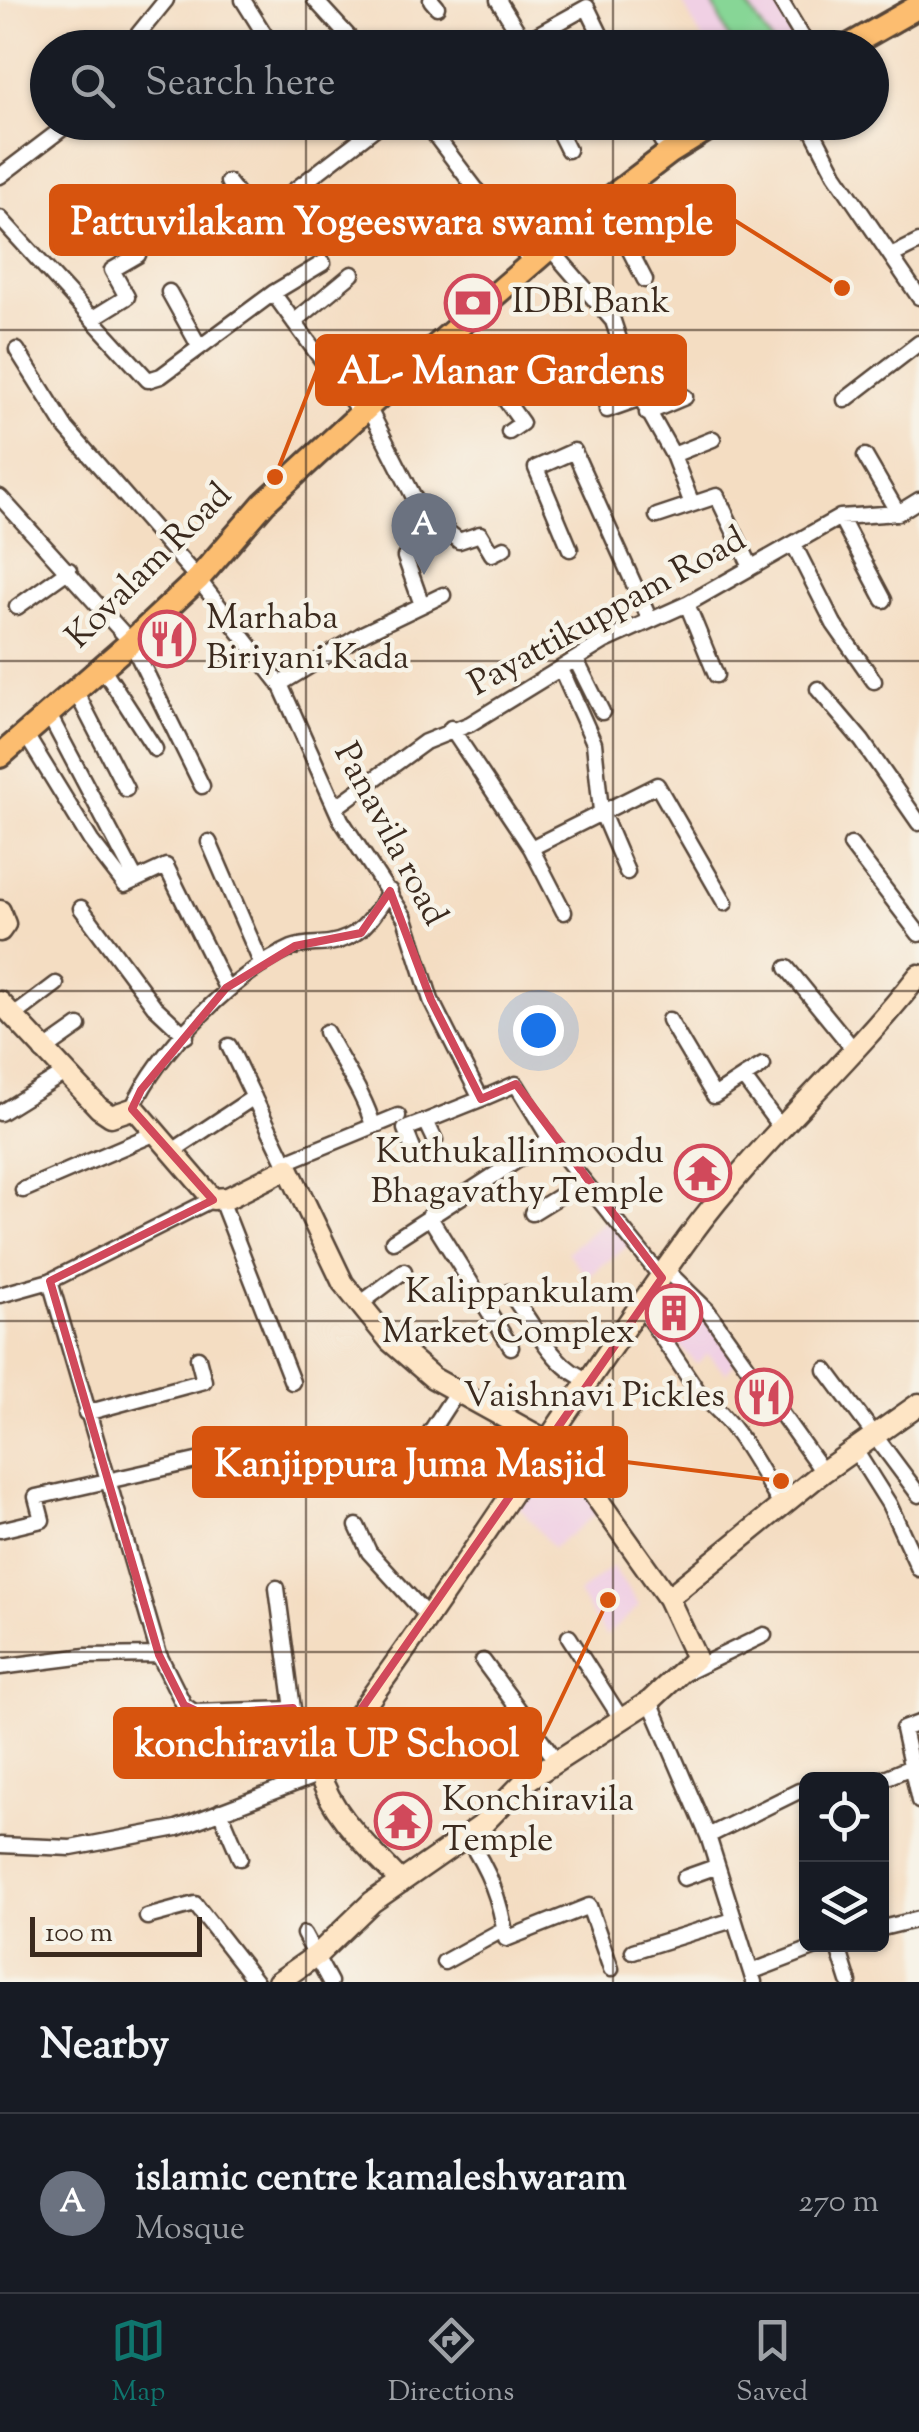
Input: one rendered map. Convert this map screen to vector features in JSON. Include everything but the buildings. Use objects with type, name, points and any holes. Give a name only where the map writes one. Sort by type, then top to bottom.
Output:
[{"type":"main road","points":[[877,30],[919,6]]},
{"type":"main road","name":"Kovalam Road","points":[[0,756],[131,642],[198,579],[264,504],[455,330],[605,202],[690,140]]},
{"type":"street","points":[[141,30],[166,0]]},
{"type":"street","points":[[243,0],[262,30]]},
{"type":"street","points":[[315,0],[342,30]]},
{"type":"street","points":[[498,0],[522,30]]},
{"type":"street","points":[[780,0],[798,30]]},
{"type":"street","points":[[549,30],[586,6],[599,30]]},
{"type":"street","points":[[0,176],[47,140]]},
{"type":"street","points":[[228,182],[257,218],[360,140]]},
{"type":"street","points":[[441,140],[541,255],[613,321],[623,351]]},
{"type":"street","points":[[563,140],[568,150]]},
{"type":"street","points":[[661,140],[669,153]]},
{"type":"street","points":[[817,140],[835,174],[919,297]]},
{"type":"street","points":[[605,202],[645,280]]},
{"type":"street","points":[[0,218],[148,380],[272,293],[323,263]]},
{"type":"street","points":[[893,255],[919,242]]},
{"type":"street","points":[[94,318],[127,297],[112,270],[138,255]]},
{"type":"street","points":[[294,322],[352,274]]},
{"type":"street","points":[[169,292],[199,346]]},
{"type":"street","points":[[272,293],[365,411],[425,520],[436,522],[459,541],[480,534],[492,554],[504,548]]},
{"type":"street","points":[[455,330],[522,423],[509,432]]},
{"type":"street","points":[[845,400],[919,343]]},
{"type":"street","name":"Panavila road","points":[[17,350],[50,404],[88,454],[198,579],[280,684],[336,807],[390,891],[416,948],[430,1000],[481,1098]]},
{"type":"street","points":[[646,412],[685,397]]},
{"type":"street","points":[[607,410],[641,398],[673,455],[692,504]]},
{"type":"street","points":[[673,455],[713,438]]},
{"type":"street","points":[[570,549],[536,468],[574,451],[650,620]]},
{"type":"street","points":[[865,456],[898,513]]},
{"type":"street","points":[[657,516],[717,496],[751,567]]},
{"type":"street","points":[[0,497],[131,642],[202,786]]},
{"type":"street","name":"Payattikuppam Road","points":[[336,807],[451,728],[470,724],[576,660],[687,604],[840,518],[898,513],[919,500]]},
{"type":"street","points":[[840,518],[884,600]]},
{"type":"street","points":[[794,545],[834,624],[874,682]]},
{"type":"street","points":[[405,557],[422,605]]},
{"type":"street","points":[[17,606],[69,570]]},
{"type":"street","points":[[280,684],[443,595]]},
{"type":"street","points":[[687,604],[716,675]]},
{"type":"street","points":[[576,660],[602,712]]},
{"type":"street","points":[[102,667],[155,749]]},
{"type":"street","points":[[561,669],[594,742],[601,812],[627,872]]},
{"type":"street","points":[[74,688],[126,789]]},
{"type":"street","points":[[818,689],[862,741],[919,824]]},
{"type":"street","points":[[48,713],[136,880]]},
{"type":"street","points":[[451,728],[530,848],[564,912]]},
{"type":"street","points":[[26,735],[91,841],[125,885],[166,866],[226,988]]},
{"type":"street","points":[[530,848],[657,785],[724,903]]},
{"type":"street","points":[[209,842],[262,965]]},
{"type":"street","points":[[851,845],[919,934]]},
{"type":"street","points":[[56,984],[6,1010],[63,1074],[110,1116],[132,1108],[148,1080],[226,988],[295,946],[332,943],[361,933],[390,891]]},
{"type":"street","points":[[81,908],[154,1006],[186,1036]]},
{"type":"street","points":[[0,911],[5,924],[0,931]]},
{"type":"street","points":[[787,968],[855,1051]]},
{"type":"street","points":[[0,1845],[71,1848],[177,1828],[321,1771],[430,1620],[546,1441],[732,1182],[855,1051],[919,975]]},
{"type":"street","points":[[669,1020],[714,1096],[764,1064]]},
{"type":"street","points":[[42,1052],[79,1026]]},
{"type":"street","points":[[326,1032],[358,1097],[368,1108],[373,1126]]},
{"type":"street","points":[[229,1046],[343,1282],[390,1340],[433,1378],[546,1441],[574,1466],[668,1598],[696,1658],[685,1673]]},
{"type":"street","points":[[0,1113],[63,1074]]},
{"type":"street","points":[[743,1076],[781,1128]]},
{"type":"street","points":[[415,1154],[405,1129],[516,1084],[550,1138],[584,1180],[664,1275],[706,1310],[823,1472]]},
{"type":"street","points":[[171,1152],[254,1097]]},
{"type":"street","points":[[132,1108],[217,1200],[292,1382]]},
{"type":"street","points":[[0,1295],[50,1281],[287,1165],[398,1116]]},
{"type":"street","points":[[426,1121],[435,1140]]},
{"type":"street","points":[[22,1190],[156,1133]]},
{"type":"street","points":[[393,1241],[550,1138]]},
{"type":"street","points":[[532,1214],[584,1180]]},
{"type":"street","points":[[429,1216],[512,1348]]},
{"type":"street","points":[[360,1304],[404,1271]]},
{"type":"street","points":[[50,1281],[105,1482],[159,1655],[184,1705],[194,1712],[293,1709]]},
{"type":"street","points":[[510,1292],[557,1356],[580,1378],[590,1380]]},
{"type":"street","points":[[642,1308],[701,1396],[713,1404],[748,1452],[781,1505]]},
{"type":"street","points":[[86,1413],[204,1381],[198,1358]]},
{"type":"street","points":[[826,1370],[919,1495]]},
{"type":"street","points":[[414,1457],[457,1391]]},
{"type":"street","points":[[668,1598],[823,1472],[919,1404]]},
{"type":"street","points":[[855,1450],[889,1504],[919,1568]]},
{"type":"street","points":[[0,1530],[42,1520],[36,1498],[196,1461]]},
{"type":"street","points":[[356,1526],[368,1552],[430,1620]]},
{"type":"street","points":[[277,1588],[293,1709],[354,1830],[401,1882]]},
{"type":"street","points":[[278,1982],[318,1954],[343,1926],[466,1836],[523,1783],[685,1673],[764,1635]]},
{"type":"street","points":[[569,1637],[620,1717]]},
{"type":"street","points":[[0,1667],[86,1656],[159,1655]]},
{"type":"street","points":[[484,1662],[556,1760]]},
{"type":"street","points":[[650,1700],[708,1836],[752,1977],[807,1952]]},
{"type":"street","points":[[919,1723],[902,1728],[919,1801]]},
{"type":"street","points":[[889,1777],[911,1768]]},
{"type":"street","points":[[708,1836],[799,1791]]},
{"type":"street","points":[[220,1811],[240,1858]]},
{"type":"street","points":[[466,1836],[490,1872],[506,1939],[588,1906],[611,1969]]},
{"type":"street","points":[[684,1878],[715,1868]]},
{"type":"street","points":[[146,1917],[195,1904],[256,1982]]},
{"type":"street","points":[[633,1951],[733,1920]]},
{"type":"street","points":[[889,1926],[919,1920]]},
{"type":"street","points":[[444,1962],[504,1929]]},
{"type":"street","points":[[304,1934],[330,1982]]},
{"type":"street","points":[[840,1952],[849,1982]]},
{"type":"highlighted area","points":[[390,891],[431,1000],[481,1099],[516,1084],[662,1278],[321,1767],[293,1708],[203,1714],[184,1705],[159,1655],[50,1281],[213,1200],[132,1109],[141,1090],[226,988],[295,946],[361,933]]},
{"type":"shaded area","points":[[681,0],[777,0],[795,30],[697,30]]},
{"type":"shaded area","points":[[610,1217],[630,1244],[587,1277],[567,1252]]},
{"type":"shaded area","points":[[698,1307],[737,1359],[726,1373],[707,1354],[697,1364],[674,1340]]},
{"type":"shaded area","points":[[548,1447],[601,1510],[553,1548],[512,1498]]},
{"type":"shaded area","points":[[612,1566],[639,1606],[606,1636],[578,1594]]},
{"type":"green space","points":[[711,0],[744,0],[764,30],[725,30]]},
{"type":"place","name":"Pattuvilakam Yogeeswara swami temple","points":[[842,288]]},
{"type":"place","name":"IDBI Bank","points":[[473,303]]},
{"type":"place","name":"AL- Manar Gardens","points":[[275,477]]},
{"type":"place","name":"islamic centre kamaleshwaram","points":[[424,575]]},
{"type":"place","name":"Marhaba Biriyani Kada","points":[[167,639]]},
{"type":"place","name":"Kuthukallinmoodu Bhagavathy Temple","points":[[703,1173]]},
{"type":"place","name":"Kalippankulam Market Complex","points":[[674,1313]]},
{"type":"place","name":"Vaishnavi Pickles","points":[[764,1397]]},
{"type":"place","name":"Kanjippura Juma Masjid","points":[[781,1481]]},
{"type":"place","name":"konchiravila UP School","points":[[608,1600]]},
{"type":"place","name":"Konchiravila Temple","points":[[403,1821]]}]
